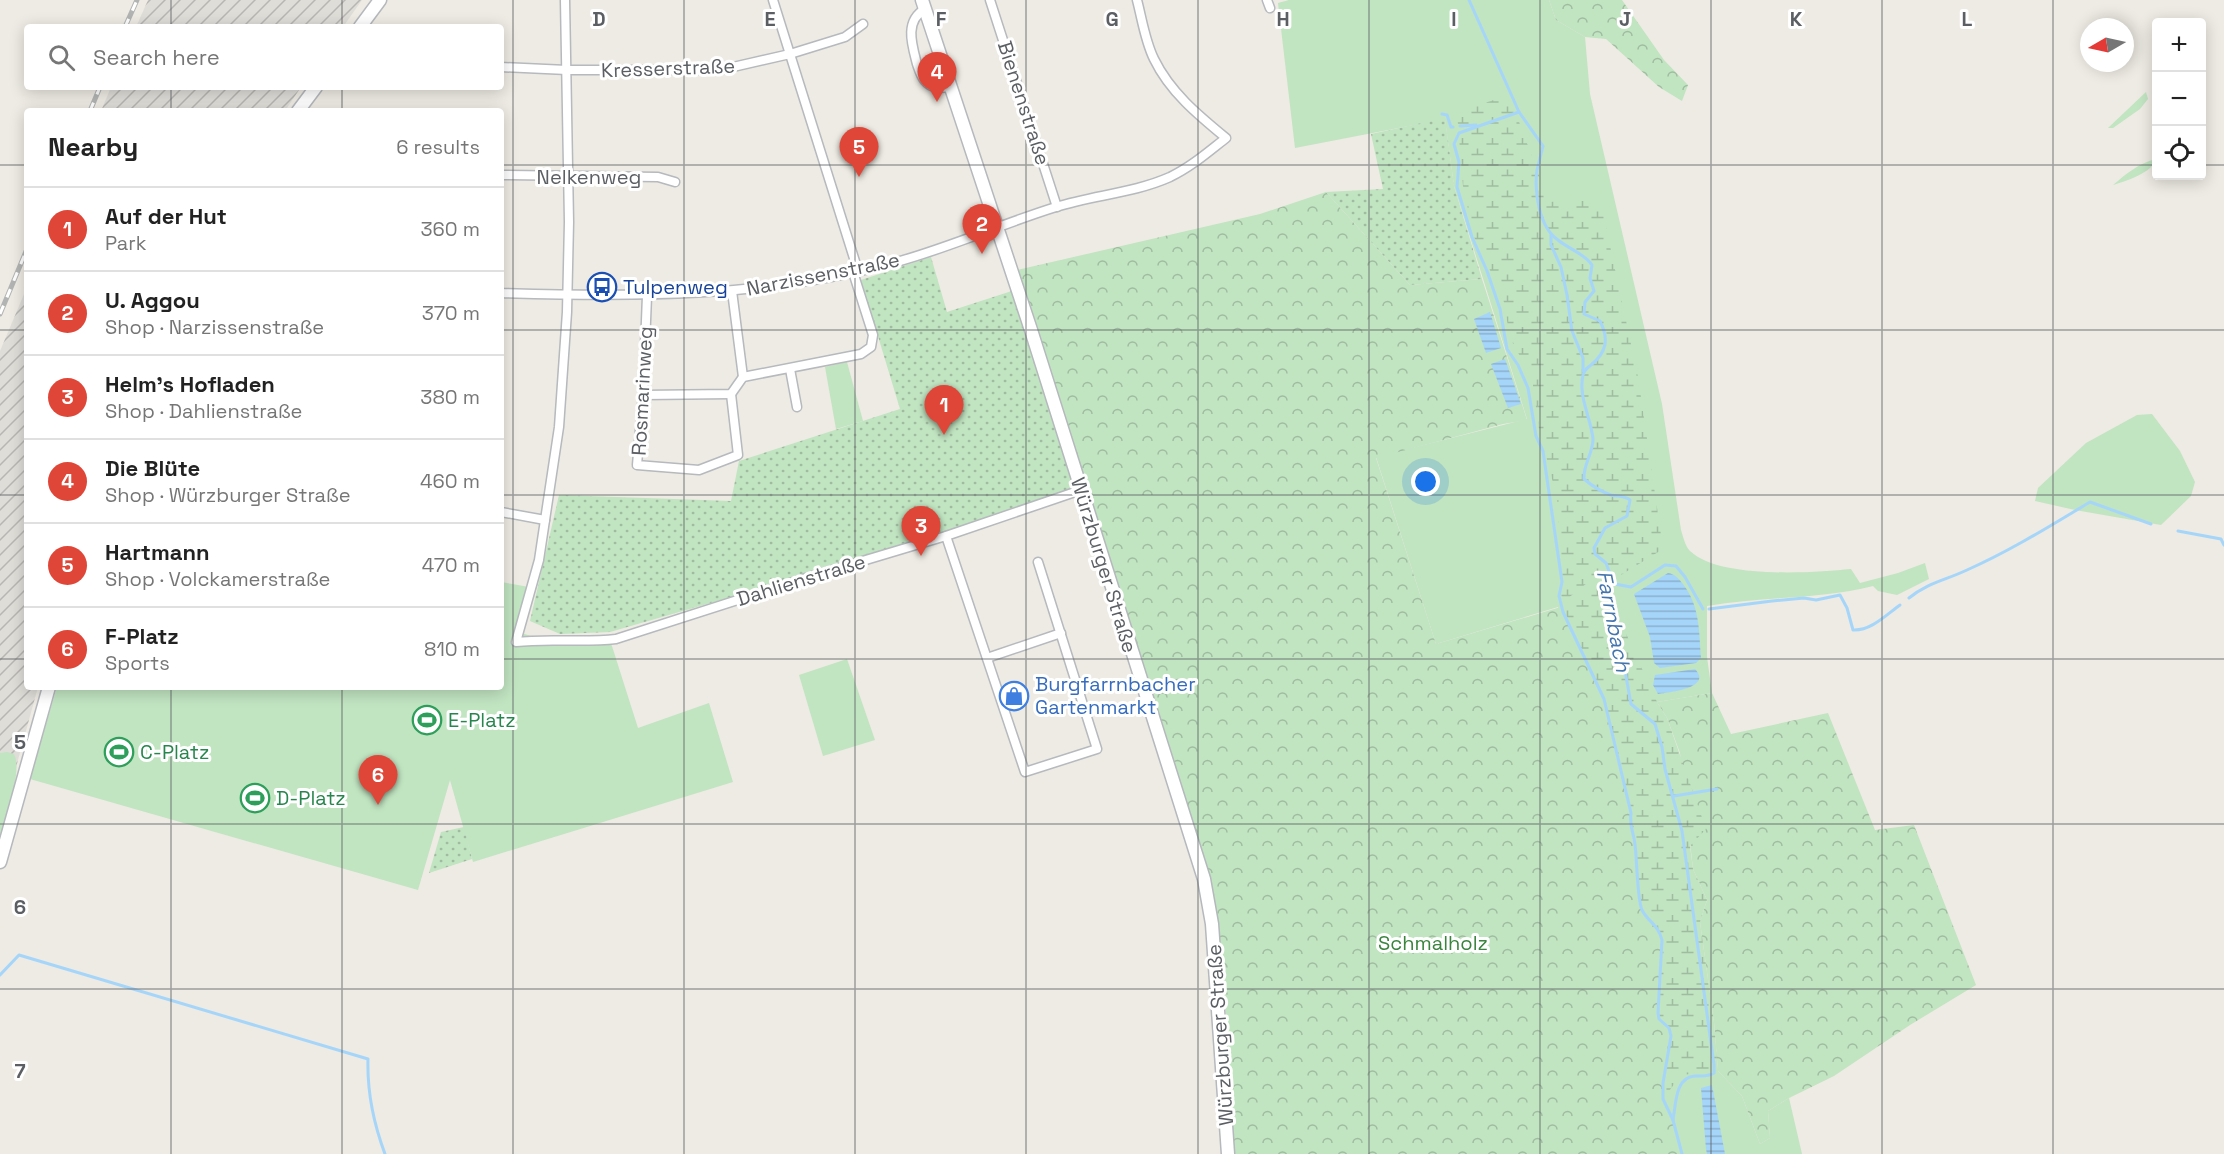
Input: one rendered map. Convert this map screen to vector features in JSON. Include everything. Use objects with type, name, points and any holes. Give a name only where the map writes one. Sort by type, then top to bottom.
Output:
[{"type":"street","points":[[362,24],[380,0]]},
{"type":"street","points":[[504,513],[545,520],[556,457],[567,295],[569,177],[566,0]]},
{"type":"street","points":[[743,377],[861,354],[871,347],[873,335],[773,0]]},
{"type":"street","name":"Bienenstraße","points":[[990,0],[1057,207]]},
{"type":"street","name":"Narzissenstraße","points":[[504,293],[647,296],[732,291],[856,272],[894,263],[1057,207],[1144,187],[1170,177],[1194,164],[1226,138],[1191,109],[1172,88],[1153,58],[1137,0]]},
{"type":"street","points":[[923,5],[915,17],[910,33],[921,75],[925,82],[932,86],[951,87]]},
{"type":"street","name":"Würzburger Straße","points":[[923,5],[997,228],[1204,879],[1214,943],[1228,1148]]},
{"type":"street","name":"Kresserstraße","points":[[504,67],[567,70],[720,70],[790,54],[845,36],[863,24]]},
{"type":"street","points":[[300,108],[314,90]]},
{"type":"street","name":"Nelkenweg","points":[[504,175],[657,177],[675,182]]},
{"type":"street","points":[[643,395],[731,394],[743,377],[732,291]]},
{"type":"street","name":"Rosmarinweg","points":[[647,296],[643,395],[637,465],[699,470],[738,455],[731,394]]},
{"type":"street","points":[[790,369],[797,407]]},
{"type":"street","name":"Dahlienstraße","points":[[545,520],[539,560],[516,642],[539,639],[594,642],[616,639],[775,587],[946,536],[1081,490]]},
{"type":"street","points":[[946,536],[1025,772],[1097,749],[1038,562]]},
{"type":"street","points":[[987,658],[1061,633]]},
{"type":"street","points":[[0,862],[49,690]]},
{"type":"shaded area","points":[[148,0],[362,0],[345,24],[137,24]]},
{"type":"shaded area","points":[[110,90],[299,90],[287,108],[102,108]]},
{"type":"shaded area","points":[[24,294],[24,690],[37,690],[0,826],[0,351]]},
{"type":"green space","points":[[1289,0],[1549,0],[1556,20],[1585,37],[1590,94],[1662,404],[1681,530],[1688,549],[1704,560],[1743,570],[1813,572],[1851,569],[1860,583],[1925,563],[1929,579],[1897,595],[1878,591],[1873,586],[1832,594],[1707,606],[1707,657],[1712,693],[1657,702],[1718,1071],[1742,1096],[1760,1144],[1770,1138],[1768,1111],[1789,1098],[1802,1154],[1682,1154],[1673,1120],[1663,1099],[1631,813],[1613,738],[1558,607],[1436,644],[1376,457],[1527,419],[1454,186],[1445,119],[1295,148],[1278,3]]},
{"type":"green space","points":[[1549,0],[1622,0],[1664,60],[1688,85],[1682,101],[1659,87],[1606,39],[1585,37],[1556,20]]},
{"type":"green space","points":[[2146,92],[2148,99],[2140,109],[2113,128],[2108,128]]},
{"type":"green space","points":[[1509,95],[1549,202],[1600,199],[1638,377],[1663,549],[1621,575],[1592,579],[1562,603],[1563,582],[1557,498],[1539,429],[1532,378],[1510,338],[1503,297],[1474,237],[1463,186],[1457,112]]},
{"type":"green space","points":[[1445,118],[1454,186],[1482,279],[1410,285],[1326,192],[1383,189],[1371,134]]},
{"type":"green space","points":[[2152,160],[2152,166],[2144,172],[2113,185],[2138,166]]},
{"type":"green space","name":"Schmalholz","points":[[1326,192],[1410,285],[1482,279],[1527,420],[1503,424],[1376,458],[1436,644],[1564,606],[1563,612],[1604,699],[1631,813],[1640,905],[1644,914],[1658,930],[1662,940],[1659,1019],[1669,1028],[1671,1036],[1663,1083],[1663,1099],[1673,1120],[1682,1154],[1232,1154],[1225,990],[1213,895],[1196,831],[1013,271],[1260,214]]},
{"type":"green space","points":[[931,257],[947,312],[1018,289],[1085,487],[897,549],[610,632],[560,634],[530,621],[559,495],[731,501],[739,461],[900,409],[861,280]]},
{"type":"green space","points":[[847,362],[863,421],[836,429],[825,367]]},
{"type":"green space","points":[[2152,414],[2180,451],[2195,482],[2191,496],[2161,525],[2035,501],[2038,488],[2086,443],[2137,415]]},
{"type":"green space","points":[[504,583],[529,587],[518,632],[563,643],[585,645],[611,643],[638,728],[709,703],[733,782],[473,862],[450,780],[418,890],[30,779],[56,690],[504,690]]},
{"type":"green space","points":[[1598,584],[1604,585],[1657,702],[1667,718],[1706,829],[1690,846],[1693,869],[1707,900],[1700,922],[1714,1022],[1718,1071],[1681,1075],[1663,1099],[1663,1083],[1671,1036],[1669,1028],[1659,1019],[1658,1013],[1662,940],[1658,930],[1644,914],[1640,905],[1631,813],[1604,699],[1562,606],[1576,601]]},
{"type":"green space","points":[[847,659],[875,740],[823,756],[799,675]]},
{"type":"green space","points":[[1712,693],[1731,734],[1828,713],[1875,830],[1914,825],[1976,985],[1910,1025],[1834,1076],[1768,1111],[1770,1138],[1760,1144],[1742,1096],[1718,1071],[1714,1022],[1700,922],[1707,900],[1693,869],[1680,753],[1667,718],[1657,702]]},
{"type":"green space","points":[[0,753],[14,754],[16,772],[0,839]]},
{"type":"green space","points":[[464,827],[472,859],[429,873],[441,832]]},
{"type":"water","points":[[1490,312],[1501,348],[1486,353],[1474,319]]},
{"type":"water","points":[[1505,359],[1521,404],[1508,408],[1491,364]]},
{"type":"water","points":[[1668,573],[1680,580],[1693,601],[1698,619],[1701,658],[1696,663],[1660,668],[1654,663],[1650,637],[1634,594]]},
{"type":"water","points":[[1695,669],[1699,675],[1698,681],[1688,688],[1658,694],[1653,685],[1655,675]]},
{"type":"water","points":[[1712,1085],[1725,1154],[1707,1154],[1706,1149],[1701,1088]]},
{"type":"waterway","name":"Farrnbach","points":[[1469,0],[1519,112],[1543,146],[1536,179],[1537,198],[1542,218],[1552,234],[1592,265],[1590,278],[1594,291],[1585,302],[1584,314],[1600,321],[1605,334],[1603,350],[1583,375],[1583,399],[1593,439],[1584,479],[1604,492],[1630,500],[1627,516],[1605,528],[1594,548],[1595,554],[1606,563],[1609,571],[1608,597],[1618,632],[1631,704],[1655,724],[1682,831],[1714,1065],[1714,1073],[1688,1078],[1680,1086],[1673,1120]]},
{"type":"waterway","name":"Farrnbach","points":[[1519,112],[1459,133],[1454,144],[1459,162],[1457,187],[1472,237],[1500,309],[1507,349],[1518,365],[1528,388],[1536,436],[1543,451],[1562,582],[1559,596],[1563,612],[1604,699],[1631,813],[1640,905],[1644,914],[1658,930],[1662,940],[1658,1013],[1659,1019],[1669,1028],[1671,1036],[1663,1083],[1663,1099],[1673,1120],[1682,1154]]},
{"type":"waterway","points":[[1442,114],[1447,115],[1453,127]]},
{"type":"waterway","points":[[1460,126],[1476,125]]},
{"type":"waterway","points":[[1551,235],[1551,245],[1561,267],[1572,331],[1583,358],[1583,371]]},
{"type":"waterway","points":[[1909,598],[1930,585],[1999,555],[2090,502],[2151,524]]},
{"type":"waterway","points":[[2178,531],[2221,539],[2224,545]]},
{"type":"waterway","points":[[1609,583],[1631,587],[1665,565],[1676,566],[1703,609]]},
{"type":"waterway","points":[[1709,609],[1804,598],[1816,600],[1840,595],[1847,608],[1853,630],[1860,630],[1884,618],[1900,605]]},
{"type":"waterway","points":[[1674,796],[1717,789]]},
{"type":"waterway","points":[[0,975],[19,955],[368,1059],[372,1107],[385,1154]]},
{"type":"railway","points":[[126,24],[137,0]]},
{"type":"railway","points":[[91,108],[99,90]]},
{"type":"railway","points":[[0,314],[24,256]]},
{"type":"place","name":"Die Blüte","points":[[937,102]]},
{"type":"place","name":"Hartmann","points":[[859,177]]},
{"type":"place","name":"U. Aggou","points":[[982,254]]},
{"type":"place","name":"Tulpenweg","points":[[602,287]]},
{"type":"place","name":"Auf der Hut","points":[[944,435]]},
{"type":"place","name":"Helm's Hofladen","points":[[921,556]]},
{"type":"place","name":"Burgfarrnbacher Gartenmarkt","points":[[1014,696]]},
{"type":"place","name":"E-Platz","points":[[427,720]]},
{"type":"place","name":"C-Platz","points":[[119,752]]},
{"type":"place","name":"D-Platz","points":[[255,798]]},
{"type":"place","name":"F-Platz","points":[[378,805]]}]
